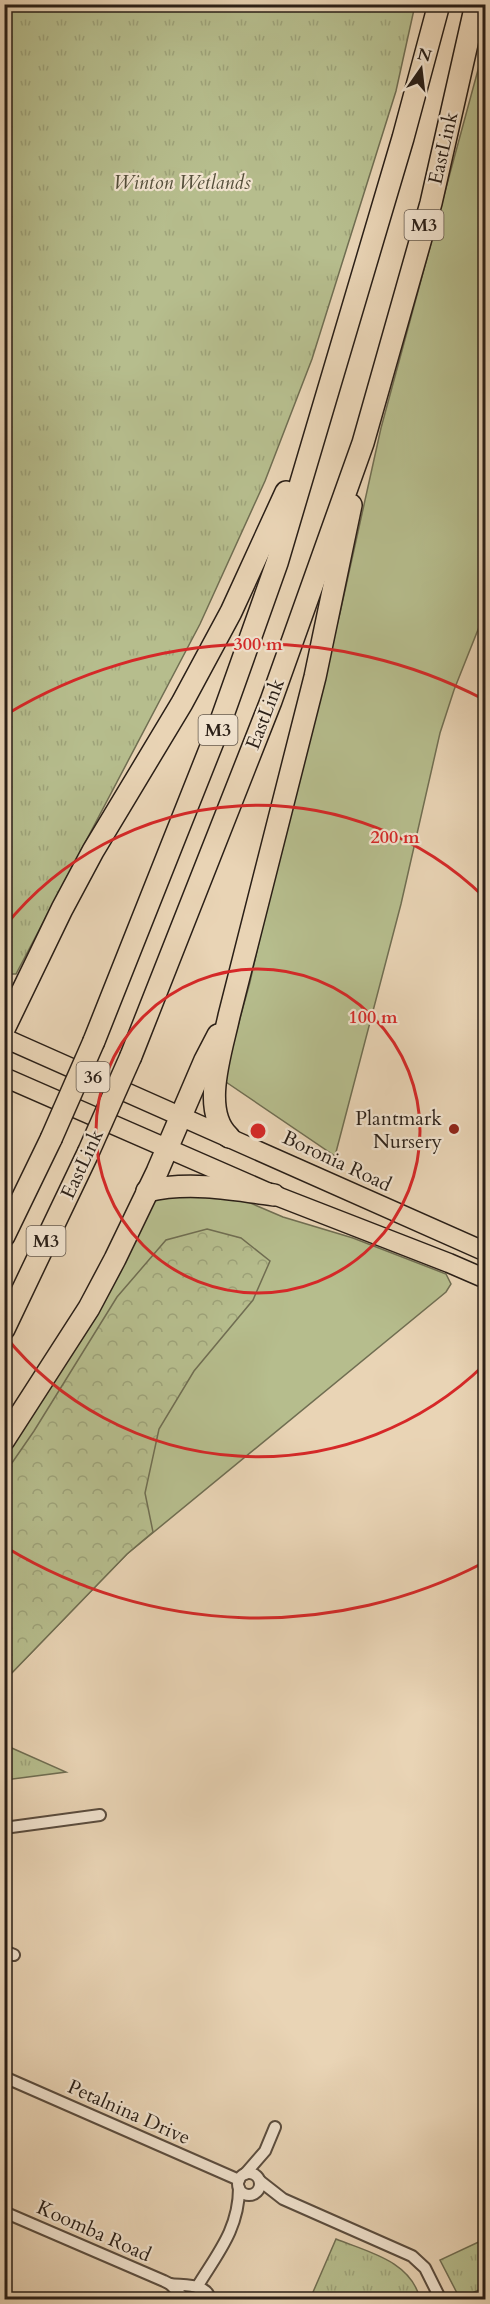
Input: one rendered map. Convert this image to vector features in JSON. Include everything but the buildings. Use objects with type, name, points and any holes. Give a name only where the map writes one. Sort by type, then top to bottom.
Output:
[{"type":"highway","name":"EastLink","points":[[4,1236],[51,1139],[94,1041],[222,718],[277,563],[406,128],[439,4]]},
{"type":"highway","name":"EastLink","points":[[4,1329],[88,1153],[131,1056],[271,701],[363,443],[431,203],[476,4]]},
{"type":"highway","points":[[4,1029],[12,996],[93,851],[182,703],[231,612],[269,532],[321,412]]},
{"type":"highway","points":[[229,1137],[218,1123],[214,1107],[218,1068],[229,1016],[315,676],[342,555],[363,443]]},
{"type":"highway","points":[[4,1440],[89,1308],[147,1191],[205,1060],[229,1016]]},
{"type":"highway","points":[[147,1191],[168,1186],[274,1195]]},
{"type":"main road","name":"Boronia Road","points":[[4,1038],[482,1251]]},
{"type":"main road","name":"36","points":[[4,1077],[274,1195],[486,1279]]},
{"type":"main road","points":[[354,1194],[353,1209],[375,1234]]},
{"type":"main road","points":[[468,1271],[482,1251]]},
{"type":"street","points":[[4,1828],[100,1815]]},
{"type":"street","name":"Petalnina Drive","points":[[4,2077],[241,2180]]},
{"type":"street","points":[[187,2300],[189,2292],[196,2288],[212,2266],[238,2212],[260,2189],[265,2151],[275,2127]]},
{"type":"street","points":[[238,2212],[241,2180],[265,2151]]},
{"type":"street","points":[[241,2180],[252,2173],[283,2199],[412,2256],[425,2268],[441,2300]]},
{"type":"street","points":[[241,2180],[243,2193],[283,2199]]},
{"type":"street","name":"Koomba Road","points":[[4,2212],[170,2284],[196,2288]]},
{"type":"street","points":[[211,2298],[212,2266]]},
{"type":"street","name":"Koomba Road","points":[[170,2284],[187,2300]]},
{"type":"street","points":[[196,2288],[206,2290],[211,2298]]},
{"type":"green space","name":"Winton Wetlands","points":[[4,5],[415,5],[396,91],[312,359],[265,481],[200,624],[16,974],[5,974]]},
{"type":"green space","points":[[485,44],[485,612],[454,690],[440,733],[401,904],[335,1156],[223,1080],[250,982],[293,789],[340,613],[381,428]]},
{"type":"green space","points":[[168,1193],[241,1199],[283,1217],[353,1238],[446,1274],[451,1284],[446,1292],[127,1554],[5,1680],[5,1454],[51,1386],[154,1200]]},
{"type":"green space","points":[[207,1229],[241,1238],[270,1261],[253,1300],[194,1371],[159,1429],[145,1493],[153,1532],[127,1554],[5,1680],[5,1473],[34,1431],[117,1297],[166,1240]]},
{"type":"green space","points":[[5,1745],[66,1772],[5,1780]]},
{"type":"green space","points":[[336,2239],[374,2254],[398,2267],[408,2275],[420,2299],[310,2299]]},
{"type":"green space","points":[[485,2239],[485,2287],[468,2295],[457,2293],[440,2260]]},
{"type":"place","name":"Plantmark Nursery","points":[[454,1129]]}]
